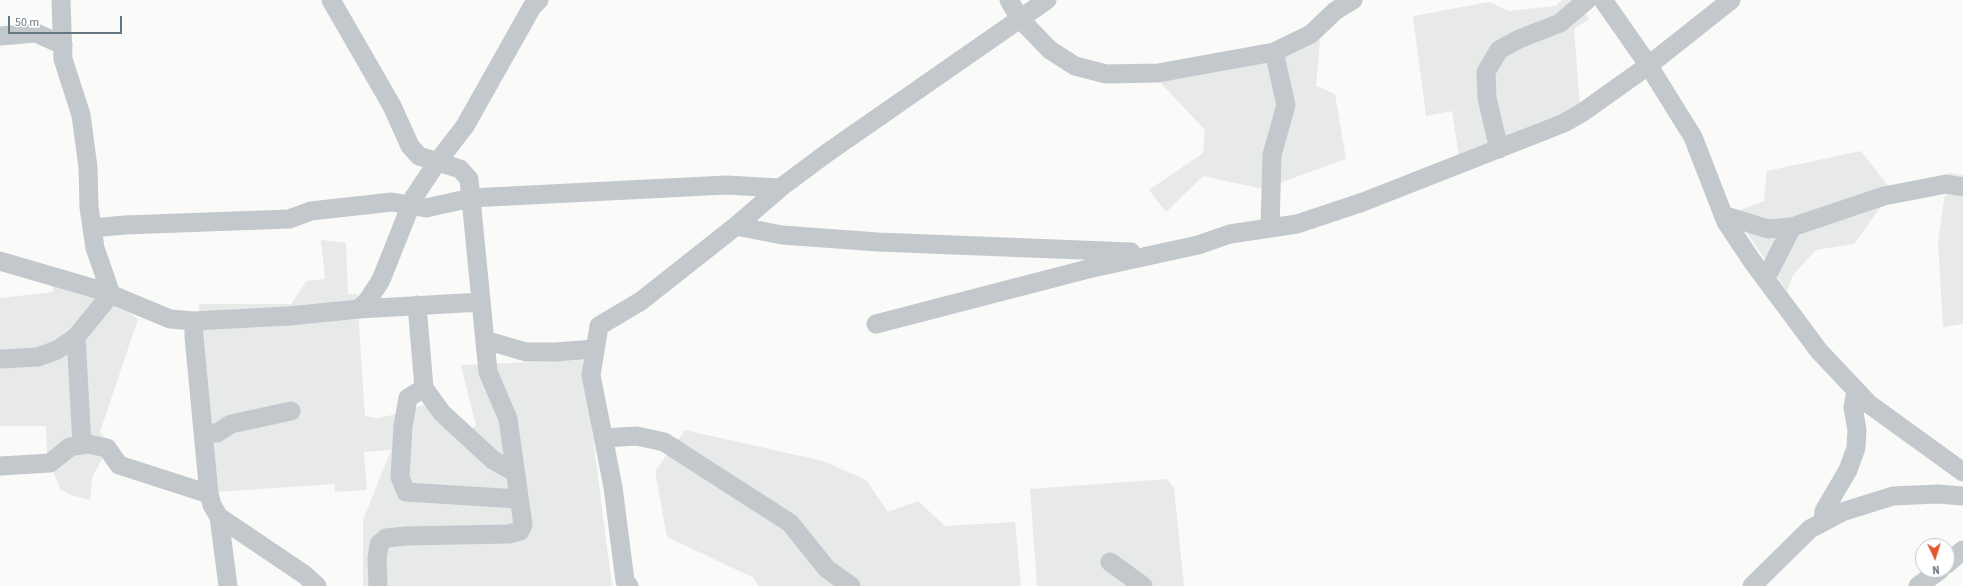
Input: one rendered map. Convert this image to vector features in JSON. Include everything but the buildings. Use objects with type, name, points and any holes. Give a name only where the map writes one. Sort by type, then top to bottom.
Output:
[{"type":"lane","points":[[61,0],[63,59],[81,115],[88,167],[89,207],[95,248],[111,294]]},
{"type":"lane","points":[[331,0],[392,106],[410,146],[419,156],[460,169],[469,179],[488,372],[508,419],[523,525],[520,531],[509,534],[406,536],[386,538],[379,544],[376,560],[378,586]]},
{"type":"lane","points":[[359,309],[368,300],[380,280],[414,197],[464,126],[532,7],[539,0]]},
{"type":"lane","points":[[1009,0],[1020,19],[1050,50],[1075,66],[1106,74],[1158,73],[1274,52],[1311,34],[1335,11],[1353,0]]},
{"type":"lane","points":[[629,586],[625,581],[613,488],[591,376],[594,349],[599,326],[642,301],[736,226],[780,188],[1047,0]]},
{"type":"lane","points":[[1500,149],[1487,98],[1486,72],[1499,50],[1519,39],[1560,23],[1586,0]]},
{"type":"lane","points":[[1603,0],[1649,65],[1693,137],[1723,214],[1735,235],[1819,351],[1869,404],[1963,472]]},
{"type":"lane","points":[[876,324],[1088,269],[1198,245],[1230,234],[1297,224],[1363,202],[1564,124],[1584,112],[1649,65],[1731,0]]},
{"type":"lane","points":[[0,36],[36,34],[63,45]]},
{"type":"lane","points":[[1270,228],[1272,155],[1286,105],[1274,52]]},
{"type":"lane","points":[[1723,214],[1768,229],[1792,227],[1884,196],[1946,184],[1963,187]]},
{"type":"lane","points":[[92,228],[125,225],[289,219],[311,211],[392,202],[411,207],[426,208],[471,198],[726,185],[780,188]]},
{"type":"lane","points":[[736,226],[782,235],[878,242],[1128,252],[1147,256]]},
{"type":"lane","points":[[1766,278],[1792,227]]},
{"type":"lane","points":[[0,262],[111,294],[170,319],[194,321],[289,316],[359,309],[481,302]]},
{"type":"lane","points":[[1,359],[38,358],[57,350],[76,337],[111,294]]},
{"type":"lane","points":[[417,305],[424,388],[442,413],[493,460],[516,473]]},
{"type":"lane","points":[[194,321],[194,337],[209,494],[212,505],[219,517],[228,586]]},
{"type":"lane","points":[[76,337],[82,445]]},
{"type":"lane","points":[[485,340],[526,352],[556,352],[594,349]]},
{"type":"lane","points":[[424,388],[408,398],[400,477],[406,492],[519,499]]},
{"type":"lane","points":[[1823,522],[1824,511],[1848,470],[1856,448],[1857,430],[1853,407],[1856,391]]},
{"type":"lane","points":[[203,433],[217,433],[231,424],[291,411]]},
{"type":"lane","points":[[603,438],[637,436],[664,442],[790,523],[827,568],[851,586]]},
{"type":"lane","points":[[0,466],[50,463],[70,448],[88,444],[107,448],[119,465],[209,494]]},
{"type":"lane","points":[[1752,586],[1810,529],[1842,512],[1892,496],[1938,494],[1963,496]]},
{"type":"lane","points":[[219,517],[305,575],[317,586]]},
{"type":"lane","points":[[1955,557],[1963,550]]},
{"type":"lane","points":[[1110,562],[1143,586]]},
{"type":"lane","points":[[1768,586],[1770,567]]},
{"type":"lane","points":[[1918,586],[1929,578]]},
{"type":"shaded area","points":[[1562,0],[1579,0],[1589,19],[1574,29],[1580,106],[1459,156],[1452,111],[1426,116],[1413,16],[1489,2],[1509,11],[1555,6]]},
{"type":"shaded area","points":[[1320,40],[1316,86],[1335,94],[1346,159],[1263,189],[1203,176],[1166,212],[1149,190],[1203,153],[1205,130],[1157,79],[1259,63]]},
{"type":"shaded area","points":[[1861,151],[1888,186],[1882,205],[1854,244],[1816,250],[1793,275],[1787,291],[1733,213],[1764,201],[1767,171]]},
{"type":"shaded area","points":[[1948,173],[1963,175],[1963,324],[1943,327],[1938,242]]},
{"type":"shaded area","points":[[321,240],[346,243],[348,294],[357,294],[365,416],[378,418],[397,414],[442,398],[467,430],[476,426],[461,365],[583,360],[612,586],[363,586],[363,520],[391,450],[364,452],[367,490],[335,492],[335,484],[214,492],[199,304],[291,304],[307,281],[325,279]]},
{"type":"shaded area","points":[[53,285],[114,302],[138,319],[100,432],[116,451],[103,457],[92,478],[90,500],[71,495],[60,489],[47,456],[46,426],[0,426],[0,298],[53,292]]},
{"type":"shaded area","points":[[685,430],[823,461],[866,480],[888,512],[918,501],[945,526],[1015,522],[1021,586],[758,586],[754,578],[667,537],[655,471]]},
{"type":"shaded area","points":[[1167,479],[1174,488],[1184,586],[1037,586],[1030,489]]}]
